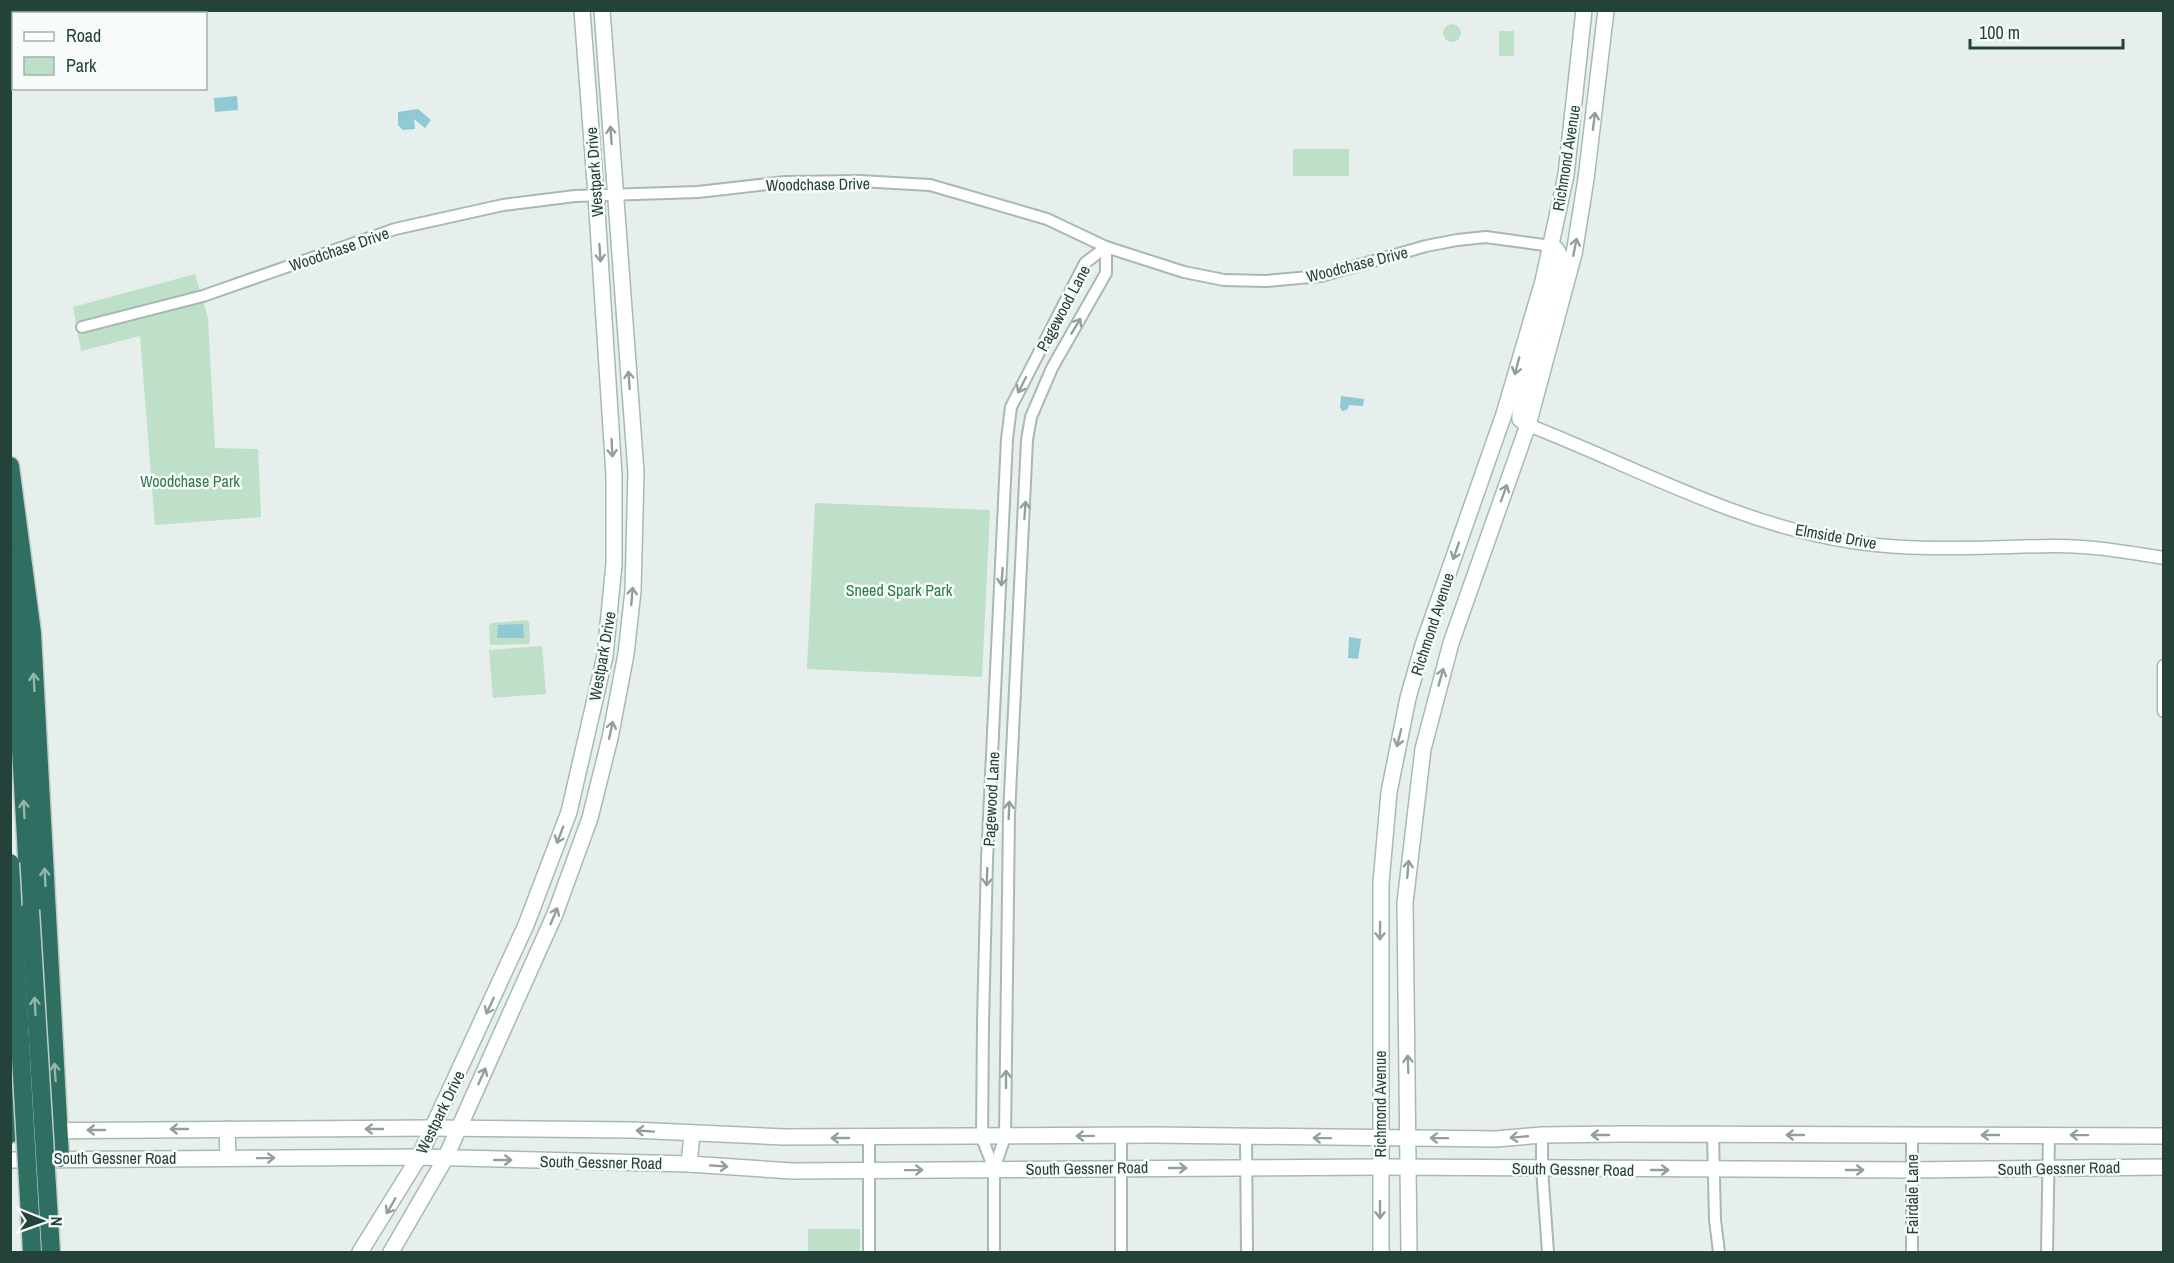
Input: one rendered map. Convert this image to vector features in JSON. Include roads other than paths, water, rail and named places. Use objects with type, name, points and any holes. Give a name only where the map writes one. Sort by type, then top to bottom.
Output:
[{"type":"highway","points":[[10,466],[32,633],[60,1158]]},
{"type":"highway","points":[[10,553],[51,1252]]},
{"type":"highway","points":[[10,863],[32,1252]]},
{"type":"highway","points":[[10,1075],[11,1132]]},
{"type":"main road","name":"Westpark Drive","points":[[360,1252],[380,1225],[419,1157],[511,961],[569,812],[605,656],[614,564],[614,475],[582,10]]},
{"type":"main road","name":"Westpark Drive","points":[[391,1252],[444,1160],[555,914],[590,818],[610,738],[626,654],[636,525],[636,472],[602,10]]},
{"type":"main road","name":"Richmond Avenue","points":[[1381,1252],[1379,955],[1384,834],[1395,753],[1423,645],[1501,422],[1551,246],[1566,175],[1584,10]]},
{"type":"main road","name":"Richmond Avenue","points":[[1409,1252],[1405,903],[1423,749],[1436,694],[1469,588],[1528,425],[1578,233],[1602,63],[1606,10]]},
{"type":"main road","points":[[584,34],[603,32]]},
{"type":"main road","points":[[1580,60],[1602,63]]},
{"type":"main road","points":[[1551,246],[1560,256],[1549,310],[1551,342]]},
{"type":"main road","points":[[1528,425],[1520,418],[1520,412],[1539,326],[1534,310]]},
{"type":"main road","points":[[1445,583],[1469,588]]},
{"type":"main road","points":[[569,812],[590,818]]},
{"type":"main road","points":[[1379,955],[1405,963]]},
{"type":"main road","points":[[511,961],[529,969]]},
{"type":"main road","name":"South Gessner Road","points":[[11,1132],[433,1128],[632,1130],[692,1134],[869,1138],[1121,1136],[1496,1139],[1542,1135],[2163,1136]]},
{"type":"main road","points":[[227,1129],[228,1158]]},
{"type":"main road","points":[[690,1164],[692,1134]]},
{"type":"main road","name":"South Gessner Road","points":[[10,1160],[419,1157],[444,1160],[690,1164],[792,1171],[1121,1167],[1713,1170],[2163,1167]]},
{"type":"street","name":"Woodchase Drive","points":[[82,327],[203,296],[411,225],[503,205],[596,195],[698,192],[818,181],[930,185],[1047,219],[1106,247],[1184,272],[1224,280],[1266,281],[1321,276],[1426,246],[1457,240],[1486,237],[1551,246]]},
{"type":"street","name":"Pagewood Lane","points":[[994,1252],[994,1169],[1005,1137],[1009,815],[1028,440],[1031,417],[1052,368],[1106,273],[1106,247]]},
{"type":"street","name":"Pagewood Lane","points":[[994,1169],[982,1138],[987,871],[1007,439],[1011,406],[1085,262],[1106,247]]},
{"type":"street","name":"Elmside Drive","points":[[1528,425],[1580,444],[1691,494],[1796,530],[1828,538],[1869,544],[1968,549],[2052,546],[2163,558]]},
{"type":"street","points":[[2163,666],[2163,711]]},
{"type":"street","points":[[1542,1135],[1548,1252]]},
{"type":"street","points":[[1713,1135],[1719,1252]]},
{"type":"street","points":[[2048,1252],[2049,1135]]},
{"type":"street","points":[[1121,1136],[1121,1252]]},
{"type":"street","name":"Fairdale Lane","points":[[1912,1136],[1912,1252]]},
{"type":"street","points":[[1246,1137],[1247,1252]]},
{"type":"street","points":[[869,1138],[869,1252]]},
{"type":"water","points":[[237,96],[238,110],[215,112],[214,98]]},
{"type":"water","points":[[418,109],[431,120],[425,128],[414,119],[415,129],[403,130],[398,125],[398,112]]},
{"type":"water","points":[[1341,396],[1364,399],[1363,406],[1349,405],[1347,410],[1342,411]]},
{"type":"water","points":[[523,624],[524,638],[497,638],[498,625]]},
{"type":"water","points":[[1349,637],[1361,639],[1358,659],[1348,658]]},
{"type":"park label","name":"Woodchase Park","points":[[190,481]]},
{"type":"park label","name":"Sneed Spark Park","points":[[899,590]]}]
